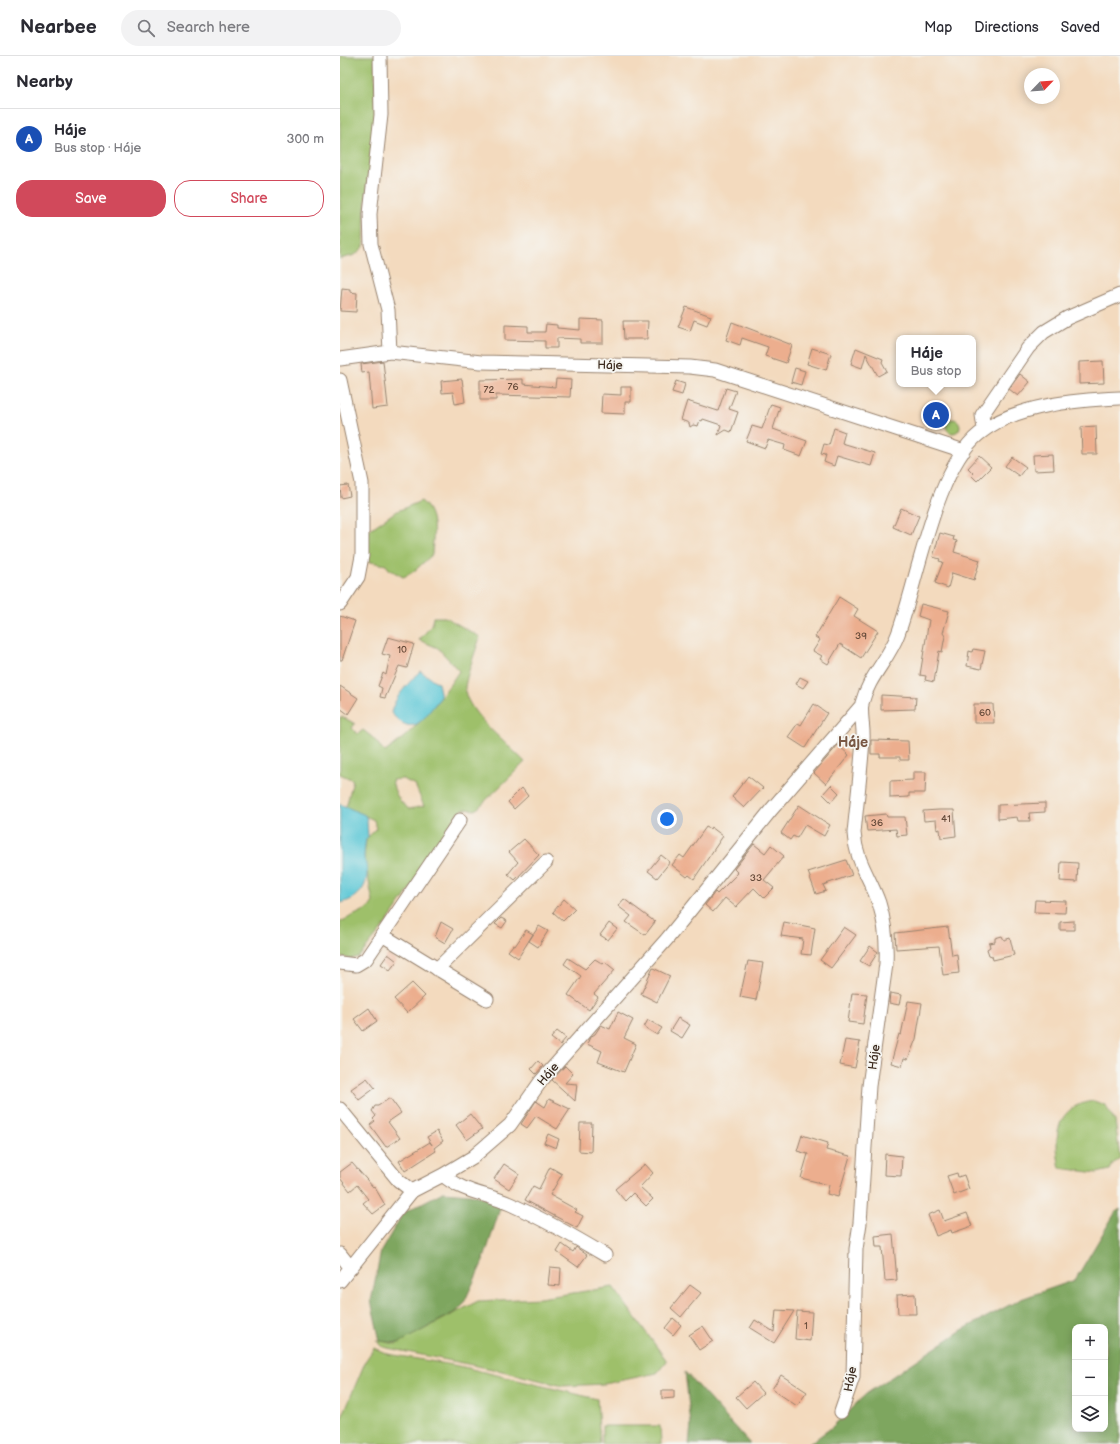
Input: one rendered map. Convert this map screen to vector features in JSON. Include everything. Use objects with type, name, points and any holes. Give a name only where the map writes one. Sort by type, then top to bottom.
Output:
[{"type":"street","points":[[380,56],[381,115],[370,214],[371,237],[388,310],[390,352]]},
{"type":"street","points":[[984,429],[982,415],[1028,348],[1054,325],[1120,295]]},
{"type":"street","name":"Háje","points":[[340,359],[390,352],[481,362],[690,367],[715,370],[964,451]]},
{"type":"street","points":[[340,380],[362,483],[362,556],[358,577],[340,604]]},
{"type":"street","name":"Háje","points":[[841,1412],[849,1392],[852,1377],[856,1249],[860,1223],[869,1086],[886,964],[887,944],[879,902],[858,857],[854,833],[864,738],[862,705],[867,685],[897,636],[912,593],[932,519],[953,468],[973,439],[984,429],[1016,414],[1043,406],[1084,400],[1120,398]]},
{"type":"street","name":"Háje","points":[[412,1191],[473,1157],[510,1125],[541,1081],[667,939],[771,810],[862,705]]},
{"type":"street","points":[[340,963],[356,965],[366,959],[460,820]]},
{"type":"street","points":[[437,968],[546,862]]},
{"type":"street","points":[[382,935],[487,999]]},
{"type":"street","points":[[340,1109],[398,1180],[412,1191],[340,1281]]},
{"type":"street","points":[[443,1175],[452,1184],[510,1204],[605,1255]]},
{"type":"street","points":[[340,1254],[351,1268]]},
{"type":"green space","points":[[340,56],[375,56],[375,121],[365,209],[364,247],[355,255],[340,259]]},
{"type":"green space","points":[[950,419],[956,419],[960,423],[960,429],[956,433],[950,433],[946,429],[946,423]]},
{"type":"green space","points":[[421,501],[430,512],[432,519],[432,555],[415,570],[403,577],[389,569],[386,565],[366,561],[366,532],[395,512]]},
{"type":"green space","points":[[433,617],[445,617],[480,637],[465,686],[468,699],[473,709],[481,719],[525,762],[476,810],[464,809],[457,814],[435,853],[383,928],[359,957],[350,959],[340,956],[340,922],[369,908],[373,902],[364,857],[366,839],[376,829],[374,820],[346,807],[353,780],[340,774],[340,717],[343,717],[355,724],[352,728],[358,734],[363,730],[372,737],[385,752],[406,735],[426,715],[435,705],[459,671],[438,648],[419,640],[432,625]],"holes":[[[403,779],[415,785],[424,806],[409,809],[402,803],[394,789],[392,780]]]},
{"type":"green space","points":[[1094,1101],[1105,1105],[1115,1121],[1120,1158],[1113,1164],[1110,1170],[1097,1173],[1060,1168],[1057,1145],[1060,1124],[1072,1109],[1081,1104]]},
{"type":"green space","points":[[443,1192],[470,1194],[502,1202],[484,1259],[463,1305],[457,1311],[399,1343],[380,1341],[371,1301],[381,1251],[403,1213]]},
{"type":"green space","points":[[1120,1209],[1120,1444],[809,1444],[831,1428],[866,1394],[962,1330],[1021,1299],[1075,1280],[1115,1213]]},
{"type":"green space","points":[[613,1287],[667,1361],[657,1373],[604,1384],[563,1386],[502,1371],[383,1347],[376,1340],[396,1344],[478,1301],[540,1298]]},
{"type":"green space","points":[[374,1348],[388,1354],[459,1366],[597,1399],[600,1444],[340,1444],[340,1422],[366,1360]]},
{"type":"green space","points":[[685,1372],[750,1444],[689,1444],[691,1425]]},
{"type":"green space","points":[[602,1426],[660,1426],[661,1444],[602,1444]]},
{"type":"water","points":[[420,671],[438,683],[441,697],[418,723],[406,725],[399,721],[391,713],[395,701]]},
{"type":"water","points":[[340,804],[365,815],[367,820],[368,837],[366,839],[364,856],[367,868],[366,882],[356,896],[340,903]]},
{"type":"building","points":[[342,288],[350,289],[350,292],[357,293],[356,312],[340,311]]},
{"type":"building","points":[[686,307],[711,316],[707,325],[694,320],[690,331],[678,327]]},
{"type":"building","points":[[580,319],[603,320],[603,343],[580,343],[580,339],[557,338],[557,348],[545,348],[545,341],[505,340],[505,325],[528,326],[528,332],[545,332],[546,324],[557,325],[557,328],[580,330]]},
{"type":"building","points":[[623,321],[648,321],[647,339],[624,339]]},
{"type":"building","points":[[732,322],[792,345],[786,363],[765,356],[768,347],[742,338],[740,345],[726,340]]},
{"type":"building","points":[[812,348],[831,354],[826,370],[807,364]]},
{"type":"building","points":[[856,348],[883,359],[882,362],[887,371],[878,376],[866,354],[862,368],[851,364]]},
{"type":"building","points":[[383,361],[388,407],[372,409],[369,372],[362,373],[361,364]]},
{"type":"building","points":[[1103,361],[1104,383],[1079,384],[1079,362]]},
{"type":"building","points":[[795,368],[805,371],[801,385],[791,382]]},
{"type":"building","points":[[1020,374],[1030,382],[1018,396],[1009,389]]},
{"type":"building","points":[[462,379],[465,402],[455,404],[453,392],[442,393],[441,381]]},
{"type":"building","points":[[523,379],[523,384],[555,387],[556,379],[571,380],[570,397],[496,395],[496,400],[480,400],[480,380]]},
{"type":"building","points":[[676,381],[685,384],[682,395],[672,392]]},
{"type":"building","points":[[621,387],[631,387],[631,402],[625,402],[625,414],[601,413],[602,394],[621,395]]},
{"type":"building","points":[[726,388],[736,391],[729,409],[738,412],[731,432],[726,430],[718,435],[721,425],[703,419],[702,421],[700,420],[698,426],[693,425],[690,427],[689,423],[681,420],[687,401],[718,411]]},
{"type":"building","points":[[771,404],[780,407],[773,429],[807,441],[801,456],[784,450],[785,445],[768,440],[765,448],[746,441],[752,426],[762,429]]},
{"type":"building","points":[[1096,426],[1097,454],[1082,454],[1081,427]]},
{"type":"building","points":[[834,428],[845,432],[842,443],[875,453],[871,466],[837,456],[834,466],[824,462],[826,455],[821,454],[824,444],[829,445]]},
{"type":"building","points":[[1053,454],[1054,470],[1034,471],[1033,455]]},
{"type":"building","points":[[979,456],[991,467],[977,481],[971,475],[973,473],[968,468]]},
{"type":"building","points":[[1012,457],[1026,467],[1019,476],[1005,466]]},
{"type":"building","points":[[348,485],[350,496],[341,498],[340,486]]},
{"type":"building","points":[[901,508],[919,516],[911,535],[893,527]]},
{"type":"building","points":[[940,533],[954,537],[953,540],[957,541],[954,552],[980,560],[974,580],[952,573],[948,588],[935,583],[943,562],[939,561],[940,559],[933,557]]},
{"type":"building","points":[[839,597],[858,609],[854,616],[878,631],[861,658],[840,644],[828,664],[820,659],[822,656],[813,651],[820,640],[815,637]]},
{"type":"building","points":[[921,604],[949,611],[943,633],[945,636],[942,652],[939,651],[934,682],[925,680],[926,676],[920,675],[929,620],[918,616]]},
{"type":"building","points":[[340,616],[355,621],[342,660],[340,660]]},
{"type":"building","points":[[388,637],[414,644],[407,668],[399,666],[385,698],[380,697],[382,688],[378,686],[383,673],[386,675],[390,656],[382,654]]},
{"type":"building","points":[[973,649],[985,651],[981,669],[967,666],[969,651],[972,652]]},
{"type":"building","points":[[800,677],[808,681],[803,688],[796,684]]},
{"type":"building","points":[[340,686],[358,698],[348,714],[340,708]]},
{"type":"building","points":[[881,695],[916,697],[915,709],[881,710]]},
{"type":"building","points":[[814,704],[827,713],[805,748],[788,737],[798,723],[801,725]]},
{"type":"building","points":[[974,704],[993,704],[994,723],[974,723]]},
{"type":"building","points":[[871,740],[908,741],[909,760],[900,760],[900,757],[880,757],[880,754],[871,754]]},
{"type":"building","points":[[838,745],[849,755],[826,784],[814,773]]},
{"type":"building","points":[[913,772],[926,772],[925,793],[909,793],[909,797],[890,798],[890,781],[913,780]]},
{"type":"building","points":[[748,776],[763,788],[744,808],[732,797]]},
{"type":"building","points":[[831,785],[839,793],[831,802],[823,794]]},
{"type":"building","points":[[522,788],[528,796],[514,809],[508,802]]},
{"type":"building","points":[[1045,803],[1045,812],[1029,813],[1030,821],[1018,821],[1017,817],[998,819],[998,805]]},
{"type":"building","points":[[799,805],[830,825],[824,836],[805,825],[797,838],[793,836],[790,840],[781,833]]},
{"type":"building","points":[[954,810],[956,836],[941,838],[940,829],[937,830],[936,820],[924,821],[923,811]]},
{"type":"building","points":[[886,814],[887,817],[905,817],[907,835],[897,836],[896,829],[867,831],[865,816]]},
{"type":"building","points":[[706,827],[710,829],[711,827],[723,836],[694,879],[689,875],[687,877],[672,865],[680,855],[684,858]]},
{"type":"building","points":[[524,839],[539,855],[515,880],[508,874],[518,862],[509,852]]},
{"type":"building","points":[[754,844],[765,853],[771,845],[784,856],[764,880],[774,888],[764,898],[754,888],[736,907],[725,898],[713,912],[705,905],[715,892],[717,894],[738,873],[734,869]]},
{"type":"building","points":[[661,855],[670,862],[657,878],[648,871]]},
{"type":"building","points":[[846,860],[852,875],[823,885],[826,891],[816,894],[808,872]]},
{"type":"building","points":[[1061,862],[1078,863],[1077,882],[1060,881]]},
{"type":"building","points":[[564,899],[575,909],[563,921],[553,912]]},
{"type":"building","points":[[624,899],[655,922],[645,935],[626,922],[631,916],[618,906]]},
{"type":"building","points":[[1035,900],[1066,901],[1065,913],[1034,912]]},
{"type":"building","points":[[501,918],[507,921],[502,928],[495,924]]},
{"type":"building","points":[[1074,921],[1074,930],[1060,930],[1060,922]]},
{"type":"building","points":[[441,922],[453,929],[445,943],[435,937]]},
{"type":"building","points":[[784,922],[815,928],[811,955],[801,954],[803,939],[781,936]]},
{"type":"building","points":[[609,923],[617,929],[608,940],[600,935]]},
{"type":"building","points":[[539,926],[548,931],[538,947],[529,941]]},
{"type":"building","points":[[844,927],[856,935],[831,968],[820,960]]},
{"type":"building","points":[[948,927],[952,955],[957,954],[959,973],[943,975],[939,946],[896,949],[895,933]]},
{"type":"building","points":[[526,930],[533,934],[518,958],[508,951],[513,945],[515,946]]},
{"type":"building","points":[[1002,936],[1004,940],[1010,938],[1014,955],[993,960],[987,949],[990,947],[989,943],[995,942],[995,938]]},
{"type":"building","points":[[870,946],[878,952],[869,966],[860,961]]},
{"type":"building","points":[[388,954],[397,961],[390,970],[381,964]]},
{"type":"building","points":[[568,958],[585,969],[595,959],[603,964],[605,962],[615,970],[594,994],[598,997],[589,1010],[568,995],[581,976],[564,964]]},
{"type":"building","points":[[748,961],[763,963],[756,1000],[740,997]]},
{"type":"building","points":[[653,968],[670,976],[657,1002],[641,994]]},
{"type":"building","points":[[412,983],[425,996],[407,1013],[394,999]]},
{"type":"building","points":[[852,993],[867,994],[863,1024],[848,1022]]},
{"type":"building","points":[[890,993],[901,995],[899,1005],[889,1003]]},
{"type":"building","points":[[908,1001],[922,1003],[916,1039],[908,1059],[904,1058],[902,1066],[891,1063],[899,1034],[901,1035]]},
{"type":"building","points":[[369,1008],[377,1021],[363,1031],[354,1019]]},
{"type":"building","points":[[618,1012],[633,1020],[624,1038],[636,1044],[624,1072],[598,1062],[602,1051],[587,1044],[590,1037],[595,1034],[601,1025],[610,1029]]},
{"type":"building","points":[[678,1018],[690,1025],[682,1038],[670,1031]]},
{"type":"building","points":[[648,1020],[662,1028],[657,1035],[644,1027]]},
{"type":"building","points":[[557,1031],[566,1038],[560,1045],[551,1038]]},
{"type":"building","points":[[845,1040],[860,1042],[855,1068],[840,1065]]},
{"type":"building","points":[[538,1061],[543,1066],[536,1074],[531,1069]]},
{"type":"building","points":[[565,1066],[573,1074],[565,1083],[577,1084],[575,1101],[552,1080]]},
{"type":"building","points":[[367,1078],[375,1088],[359,1100],[351,1089]]},
{"type":"building","points":[[390,1098],[401,1113],[388,1122],[400,1138],[386,1147],[370,1125],[375,1121],[373,1119],[376,1116],[372,1111],[375,1106],[378,1106]]},
{"type":"building","points":[[549,1099],[570,1109],[557,1129],[536,1116],[527,1128],[521,1124],[536,1101],[545,1107]]},
{"type":"building","points":[[470,1114],[482,1129],[467,1140],[456,1125]]},
{"type":"building","points":[[580,1123],[592,1123],[591,1152],[579,1151]]},
{"type":"building","points":[[437,1131],[443,1141],[434,1148],[436,1151],[405,1171],[399,1161],[430,1142],[432,1145],[427,1137]]},
{"type":"building","points":[[548,1134],[559,1139],[556,1148],[544,1143]]},
{"type":"building","points":[[802,1135],[828,1143],[826,1150],[850,1156],[838,1197],[827,1194],[829,1185],[801,1178],[808,1154],[797,1151]]},
{"type":"building","points":[[885,1154],[902,1156],[901,1176],[884,1175]]},
{"type":"building","points":[[352,1163],[373,1187],[374,1186],[385,1205],[373,1214],[363,1203],[368,1199],[357,1185],[350,1191],[340,1178],[340,1172]]},
{"type":"building","points":[[504,1164],[519,1174],[509,1189],[494,1179]]},
{"type":"building","points":[[645,1164],[653,1173],[640,1187],[653,1199],[646,1206],[633,1193],[625,1201],[615,1189]]},
{"type":"building","points":[[550,1167],[562,1174],[550,1195],[577,1210],[575,1212],[583,1216],[577,1228],[525,1200],[533,1186],[539,1189]]},
{"type":"building","points":[[957,1173],[958,1177],[964,1175],[969,1189],[954,1195],[947,1176]]},
{"type":"building","points":[[940,1210],[944,1221],[967,1213],[972,1226],[952,1233],[951,1230],[936,1236],[928,1215]]},
{"type":"building","points":[[893,1234],[897,1280],[885,1281],[882,1247],[876,1247],[875,1236]]},
{"type":"building","points":[[562,1244],[573,1252],[576,1247],[587,1255],[578,1267],[557,1252]]},
{"type":"building","points":[[550,1267],[561,1268],[560,1286],[548,1285]]},
{"type":"building","points":[[690,1285],[701,1293],[681,1317],[671,1308]]},
{"type":"building","points":[[915,1294],[916,1314],[898,1314],[897,1295]]},
{"type":"building","points":[[776,1310],[794,1311],[774,1343],[750,1328],[755,1320],[774,1332]]},
{"type":"building","points":[[797,1311],[812,1312],[810,1341],[795,1339]]},
{"type":"building","points":[[673,1318],[681,1325],[673,1335],[665,1328]]},
{"type":"building","points":[[703,1326],[713,1341],[699,1350],[689,1335]]},
{"type":"building","points":[[781,1375],[807,1392],[797,1406],[772,1389]]},
{"type":"building","points":[[753,1382],[763,1393],[746,1408],[736,1397]]},
{"type":"building","points":[[662,1390],[674,1390],[674,1398],[662,1399]]},
{"type":"place","name":"Háje","points":[[936,415]]},
{"type":"district","name":"Háje","points":[[853,742]]}]
